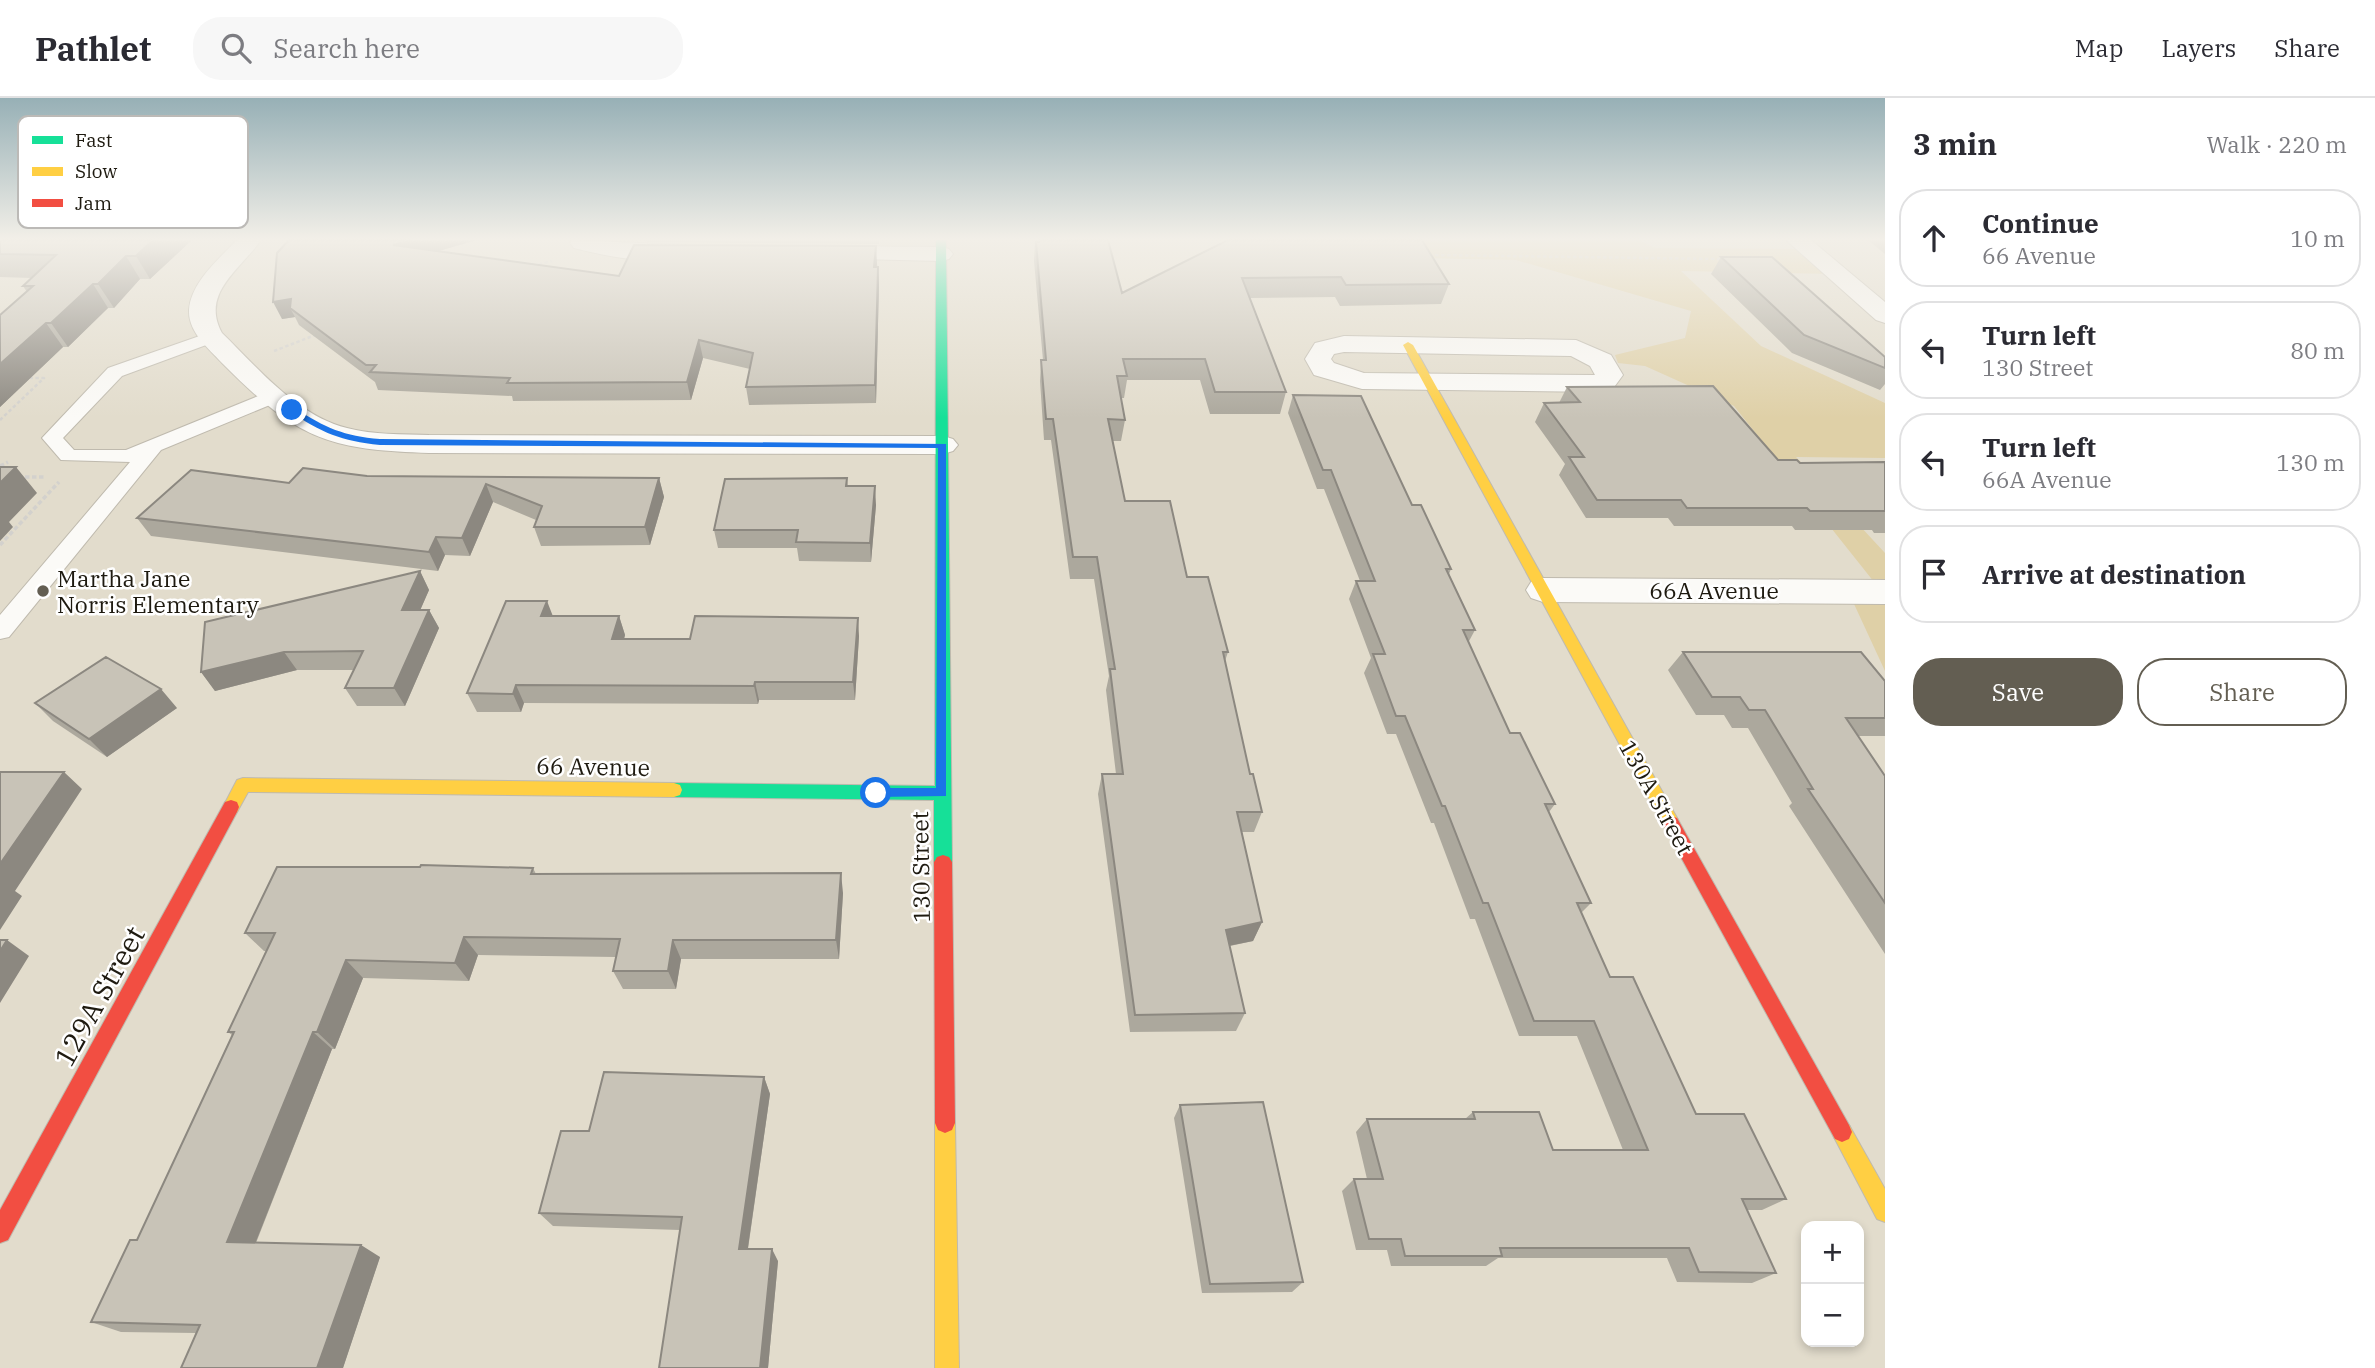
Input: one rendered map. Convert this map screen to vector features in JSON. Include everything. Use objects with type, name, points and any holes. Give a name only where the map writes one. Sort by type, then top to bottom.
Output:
[{"type":"street","points":[[204,299],[201,318],[211,337],[251,359],[275,396],[324,431],[358,440],[943,446]]},
{"type":"street","name":"130 Street","points":[[942,299],[947,1368]]},
{"type":"street","points":[[1867,299],[1885,315]]},
{"type":"street","points":[[1344,344],[1576,348],[1601,361],[1609,375],[1602,384],[1429,382],[1362,381],[1324,369],[1318,359],[1324,349],[1344,344]]},
{"type":"street","name":"130A Street","points":[[1408,345],[1885,1212]]},
{"type":"street","name":"66A Avenue","points":[[1543,590],[1885,592]]},
{"type":"street","name":"66 Avenue","points":[[243,785],[942,793]]},
{"type":"street","name":"129A Street","points":[[0,1232],[243,785]]},
{"type":"lane","points":[[211,337],[115,372],[52,438],[68,456],[129,456],[275,396]]},
{"type":"lane","points":[[0,631],[154,446]]},
{"type":"path","points":[[251,359],[326,330]]},
{"type":"path","points":[[0,420],[44,378],[22,377]]},
{"type":"path","points":[[0,466],[9,462]]},
{"type":"path","points":[[0,545],[64,477],[13,477]]},
{"type":"shaded area","points":[[1651,299],[1711,299],[1761,346],[1885,403],[1885,458],[1796,457],[1885,553],[1885,671],[1848,591],[1882,592],[1734,406],[1645,366],[1618,363],[1615,355],[1685,338],[1691,311]]},
{"type":"building","points":[[18,299],[77,299],[0,364],[0,315]]},
{"type":"building","points":[[291,299],[877,299],[875,385],[746,387],[753,353],[699,340],[687,382],[507,383],[510,378],[370,372],[376,365],[366,365],[290,308]]},
{"type":"building","points":[[1041,299],[1250,299],[1286,392],[1215,392],[1205,359],[1123,359],[1127,376],[1117,376],[1125,420],[1108,419],[1125,501],[1170,501],[1187,577],[1208,577],[1228,652],[1223,652],[1250,774],[1253,774],[1262,812],[1237,812],[1262,922],[1226,930],[1245,1013],[1135,1015],[1102,774],[1123,774],[1110,669],[1115,669],[1097,557],[1073,557],[1053,419],[1046,419],[1041,360],[1046,360]]},
{"type":"building","points":[[1766,299],[1820,299],[1885,357],[1885,368],[1804,335]]},
{"type":"building","points":[[1713,386],[1778,460],[1797,460],[1800,463],[1885,462],[1885,511],[1687,508],[1681,500],[1597,500],[1569,457],[1584,457],[1544,403],[1580,402],[1567,387]]},
{"type":"building","points":[[1293,395],[1361,396],[1412,505],[1421,505],[1451,569],[1446,569],[1475,630],[1463,630],[1510,733],[1520,733],[1555,804],[1545,804],[1591,903],[1577,903],[1610,977],[1633,977],[1696,1114],[1744,1114],[1786,1199],[1742,1199],[1776,1273],[1699,1272],[1689,1248],[1500,1248],[1502,1256],[1405,1256],[1401,1239],[1369,1239],[1354,1179],[1383,1179],[1367,1119],[1475,1119],[1473,1112],[1539,1112],[1553,1150],[1648,1150],[1594,1021],[1534,1021],[1488,903],[1483,903],[1445,806],[1442,806],[1405,716],[1396,716],[1373,654],[1385,654],[1356,581],[1375,581],[1331,470],[1323,470]]},
{"type":"building","points":[[0,467],[16,467],[0,483]]},
{"type":"building","points":[[303,468],[367,476],[659,478],[645,527],[534,527],[542,506],[486,484],[462,538],[436,537],[429,552],[137,518],[191,470],[289,483]]},
{"type":"building","points":[[847,478],[846,486],[875,486],[870,543],[796,542],[798,530],[714,530],[725,479]]},
{"type":"building","points":[[420,571],[402,610],[429,610],[394,688],[345,688],[363,651],[284,652],[201,672],[205,622]]},
{"type":"building","points":[[506,601],[547,601],[541,616],[619,616],[612,639],[690,639],[695,616],[858,618],[853,682],[755,682],[754,686],[516,685],[513,694],[467,693]]},
{"type":"building","points":[[1683,652],[1861,652],[1885,681],[1885,718],[1846,718],[1885,776],[1885,903],[1808,789],[1813,789],[1765,710],[1749,710],[1740,697],[1712,697]]},
{"type":"building","points":[[106,657],[161,689],[89,739],[35,703]]},
{"type":"building","points":[[0,772],[64,772],[0,864]]},
{"type":"building","points":[[421,865],[533,868],[531,874],[841,873],[836,940],[673,940],[668,971],[613,971],[620,939],[464,937],[455,963],[346,960],[317,1032],[313,1032],[227,1242],[361,1245],[317,1368],[181,1368],[200,1325],[91,1322],[130,1240],[137,1240],[234,1032],[228,1032],[275,933],[245,933],[277,867]]},
{"type":"building","points":[[0,940],[7,940],[0,951]]},
{"type":"building","points":[[604,1072],[764,1077],[739,1249],[772,1249],[760,1368],[659,1368],[682,1217],[539,1213],[561,1131],[589,1131]]},
{"type":"building","points":[[1263,1102],[1303,1282],[1210,1284],[1180,1105]]},
{"type":"traffic: fast","points":[[941,299],[943,862]]},
{"type":"traffic: fast","points":[[674,790],[942,793]]},
{"type":"traffic: slow","points":[[1408,345],[1671,823]]},
{"type":"traffic: slow","points":[[231,807],[243,785],[674,790]]},
{"type":"traffic: slow","points":[[945,1123],[947,1368]]},
{"type":"traffic: slow","points":[[1842,1132],[1885,1211]]},
{"type":"traffic: jam","points":[[0,1232],[231,807]]},
{"type":"traffic: jam","points":[[1671,823],[1842,1132]]},
{"type":"traffic: jam","points":[[943,862],[945,1123]]},
{"type":"place","name":"Martha Jane Norris Elementary","points":[[43,591]]},
{"type":"route","points":[[292,410],[324,431],[358,440],[380,442],[943,446],[942,793],[876,793]]}]
